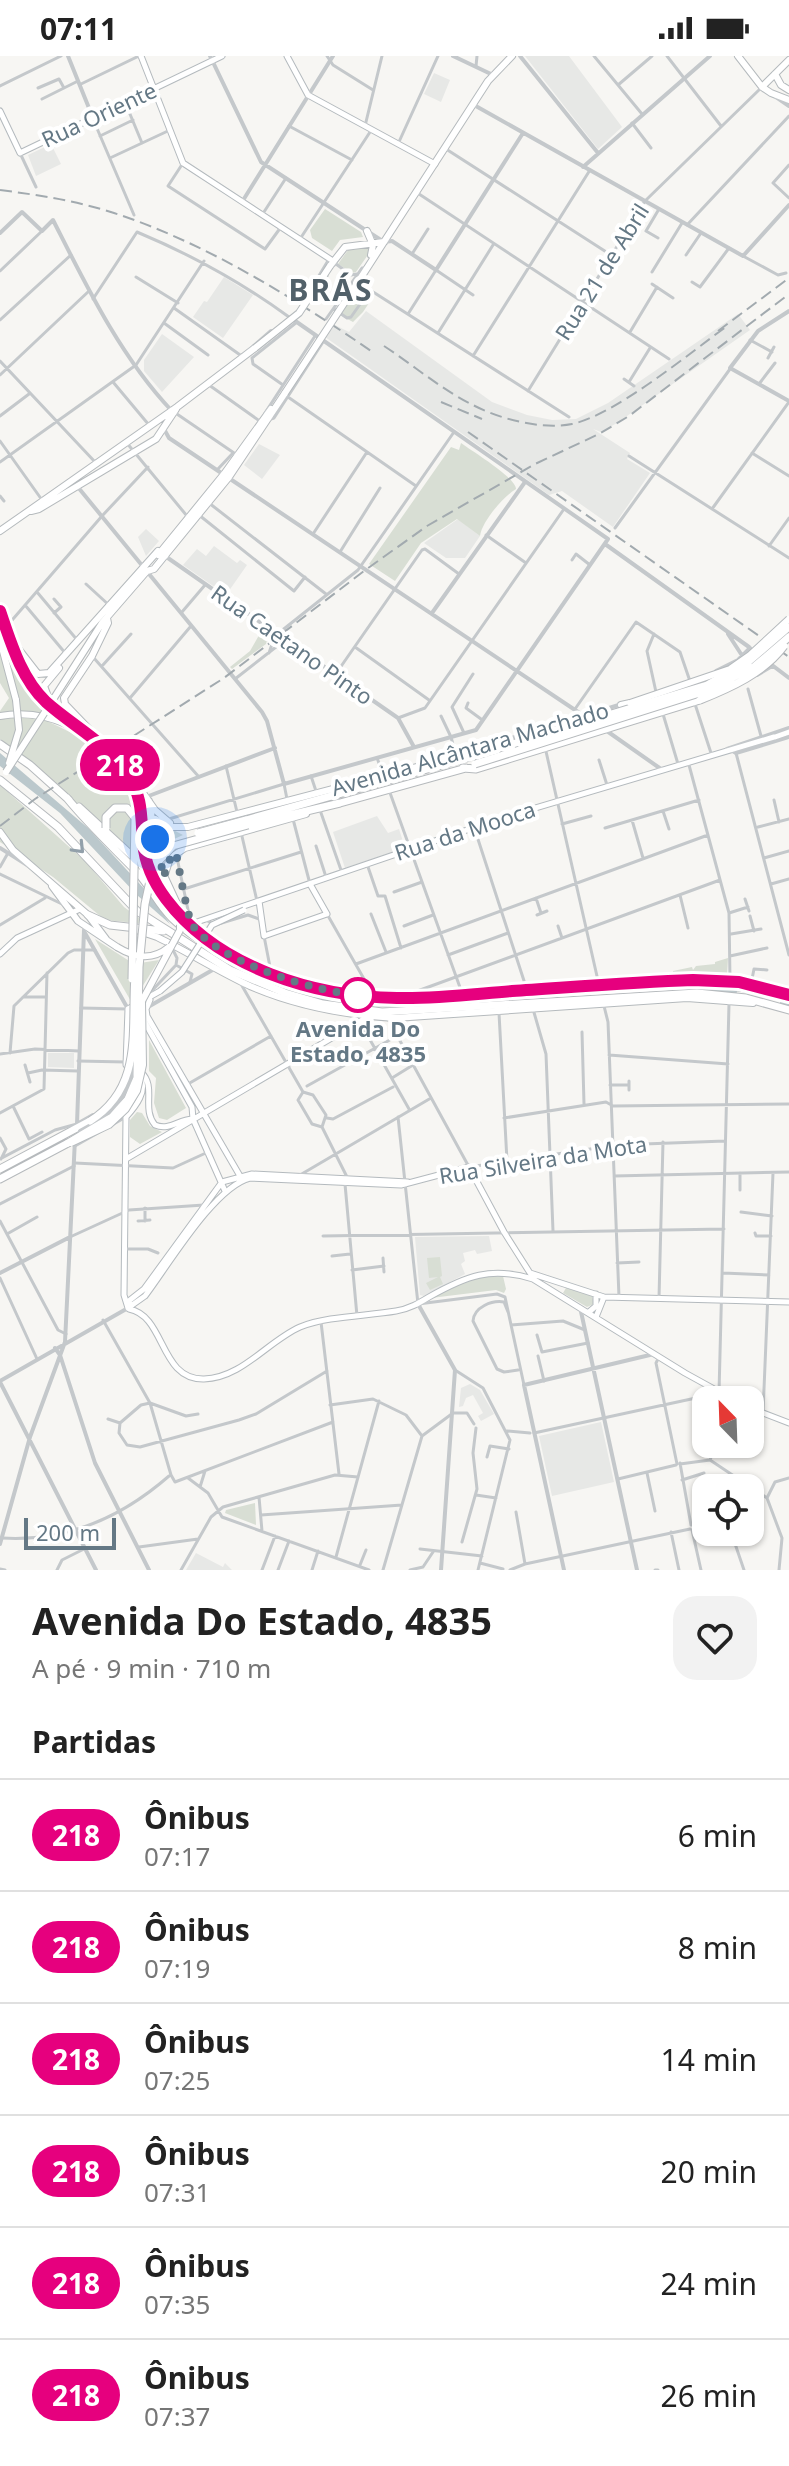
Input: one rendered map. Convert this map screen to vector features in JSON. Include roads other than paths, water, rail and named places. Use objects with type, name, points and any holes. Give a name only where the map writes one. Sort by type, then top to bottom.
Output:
[{"type":"highway","points":[[460,760],[707,685],[748,662],[789,627]]},
{"type":"highway","points":[[460,760],[476,769],[697,702],[765,666],[789,638]]},
{"type":"highway","name":"Avenida Alcântara Machado","points":[[247,822],[284,808],[460,760],[475,764],[709,690],[755,666],[789,638]]},
{"type":"highway","points":[[0,744],[30,765],[108,831],[143,866],[166,911],[181,926],[233,960],[284,983],[340,998],[403,1003],[703,983],[789,997]]},
{"type":"highway","name":"Avenida Alcântara Machado","points":[[247,822],[389,790],[439,775],[460,760]]},
{"type":"highway","points":[[439,775],[447,764]]},
{"type":"highway","points":[[0,780],[58,827],[131,906],[171,939]]},
{"type":"highway","points":[[67,798],[153,885]]},
{"type":"highway","points":[[0,1167],[90,1121],[115,1101],[129,1072],[135,818],[127,808],[115,808],[106,817],[108,831]]},
{"type":"highway","points":[[237,816],[284,808]]},
{"type":"highway","points":[[133,995],[141,898],[152,860],[163,848],[178,839],[247,822]]},
{"type":"highway","points":[[0,1167],[112,1117],[128,1099],[137,1078],[139,967],[145,904],[153,867],[173,846],[247,822]]},
{"type":"highway","points":[[88,915],[124,927],[146,928],[254,982],[323,1004],[356,1010],[411,1012],[697,993],[746,998],[789,1012]]},
{"type":"highway","points":[[0,1167],[53,1137],[74,1136]]},
{"type":"main road","points":[[140,56],[183,163],[332,263]]},
{"type":"main road","name":"Rua Oriente","points":[[20,153],[211,58],[222,56]]},
{"type":"main road","points":[[287,56],[308,95],[435,164]]},
{"type":"main road","points":[[161,553],[187,519],[209,503],[223,474],[284,394],[493,75],[512,56]]},
{"type":"main road","points":[[738,56],[762,87],[789,100]]},
{"type":"main road","name":"Rua 21 de Abril","points":[[762,87],[788,62]]},
{"type":"main road","points":[[775,74],[781,85],[789,90]]},
{"type":"main road","points":[[771,93],[774,87],[781,85]]},
{"type":"main road","points":[[0,111],[20,153]]},
{"type":"main road","points":[[367,231],[373,243],[369,265]]},
{"type":"main road","points":[[0,531],[254,352],[299,313],[345,247],[384,242]]},
{"type":"main road","points":[[31,511],[156,439],[174,410]]},
{"type":"main road","points":[[54,708],[44,686],[46,676],[196,513],[236,454],[265,420]]},
{"type":"main road","points":[[0,780],[104,620],[147,568]]},
{"type":"main road","points":[[0,611],[30,683],[54,708],[96,738]]},
{"type":"main road","points":[[460,760],[710,680],[750,655],[789,619]]},
{"type":"main road","points":[[0,716],[22,714],[50,719],[82,733],[104,748],[65,704],[64,698],[92,656],[108,623],[104,620]]},
{"type":"main road","points":[[46,676],[104,620]]},
{"type":"main road","points":[[10,638],[46,676]]},
{"type":"main road","points":[[0,640],[19,720],[17,739],[6,772]]},
{"type":"main road","points":[[621,705],[730,669]]},
{"type":"main road","points":[[740,754],[789,732]]},
{"type":"main road","name":"Rua da Mooca","points":[[191,924],[474,827],[776,736]]},
{"type":"main road","points":[[116,760],[165,820],[180,828]]},
{"type":"main road","name":"Avenida Alcântara Machado","points":[[180,828],[460,760]]},
{"type":"main road","points":[[128,774],[143,812],[143,866]]},
{"type":"main road","points":[[50,883],[78,921],[127,953],[145,957],[163,952],[182,920],[164,879],[147,799]]},
{"type":"main road","name":"Avenida Alcântara Machado","points":[[176,853],[340,803]]},
{"type":"main road","points":[[143,812],[170,827],[180,828]]},
{"type":"main road","points":[[0,832],[13,850],[88,915],[107,940]]},
{"type":"main road","points":[[143,842],[153,885],[171,906],[215,945],[271,973],[331,991],[400,998],[693,980],[730,981],[789,997]]},
{"type":"main road","points":[[164,879],[167,863],[176,853]]},
{"type":"main road","points":[[125,1063],[131,1008],[153,997],[182,972],[212,925],[258,901],[264,936],[327,914],[310,884]]},
{"type":"main road","points":[[1,949],[20,936],[80,909]]},
{"type":"main road","points":[[245,910],[254,910],[260,917]]},
{"type":"main road","points":[[171,939],[216,968],[292,1001],[369,1016],[498,1012],[687,998],[729,1000],[789,1012]]},
{"type":"main road","points":[[74,1136],[76,1142],[109,1125],[132,1100],[140,1083],[143,1065],[144,996],[171,939]]},
{"type":"main road","points":[[153,997],[146,1009],[147,1016],[241,1178]]},
{"type":"main road","points":[[125,1162],[184,1119],[193,1119],[369,1016]]},
{"type":"main road","points":[[142,1018],[192,1107],[193,1119],[225,1191]]},
{"type":"main road","points":[[125,1063],[143,1081],[143,1087],[135,1106],[126,1117],[124,1295],[128,1308],[144,1315],[169,1358],[182,1373],[202,1379],[215,1378],[246,1363],[302,1326],[398,1311],[418,1304],[471,1275],[529,1275],[604,1297],[789,1302]]},
{"type":"main road","points":[[125,1063],[147,1078],[148,1111],[155,1125],[168,1130]]},
{"type":"main road","points":[[135,1106],[148,1111]]},
{"type":"main road","points":[[126,1138],[142,1149]]},
{"type":"main road","points":[[469,1167],[529,1275],[707,1386]]},
{"type":"main road","name":"Rua Silveira da Mota","points":[[346,1181],[406,1183],[469,1167]]},
{"type":"main road","points":[[128,1308],[140,1302],[222,1182],[241,1178],[299,1176],[346,1181]]},
{"type":"main road","points":[[167,1262],[225,1191],[241,1178],[346,1181]]},
{"type":"main road","points":[[511,1274],[524,1267]]},
{"type":"main road","points":[[560,1295],[560,1287],[567,1285]]},
{"type":"main road","points":[[588,1312],[596,1306],[596,1294]]},
{"type":"main road","points":[[596,1317],[604,1297]]},
{"type":"main road","points":[[764,1415],[789,1423]]},
{"type":"street","points":[[0,86],[61,56]]},
{"type":"street","points":[[68,56],[134,215]]},
{"type":"street","points":[[42,99],[140,56]]},
{"type":"street","points":[[327,56],[329,62],[373,90]]},
{"type":"street","points":[[242,202],[333,56]]},
{"type":"street","points":[[365,126],[382,56]]},
{"type":"street","points":[[398,144],[438,56]]},
{"type":"street","points":[[453,56],[493,75]]},
{"type":"street","points":[[476,66],[477,56]]},
{"type":"street","points":[[520,56],[598,153]]},
{"type":"street","points":[[594,56],[642,114]]},
{"type":"street","points":[[618,85],[652,56]]},
{"type":"street","points":[[667,56],[721,126]]},
{"type":"street","points":[[583,167],[710,56]]},
{"type":"street","points":[[211,58],[261,162],[384,242],[392,241],[473,295]]},
{"type":"street","points":[[38,88],[59,79],[64,88]]},
{"type":"street","name":"Rua 21 de Abril","points":[[528,391],[645,201],[762,87]]},
{"type":"street","points":[[771,93],[789,106]]},
{"type":"street","points":[[125,102],[142,143]]},
{"type":"street","points":[[474,105],[778,275],[786,273]]},
{"type":"street","points":[[652,272],[685,224],[789,116]]},
{"type":"street","points":[[100,136],[133,120]]},
{"type":"street","points":[[632,123],[651,148]]},
{"type":"street","points":[[289,126],[352,160]]},
{"type":"street","points":[[300,239],[372,129]]},
{"type":"street","points":[[110,158],[170,130]]},
{"type":"street","points":[[408,314],[523,133]]},
{"type":"street","points":[[445,149],[611,255]]},
{"type":"street","points":[[20,153],[36,187]]},
{"type":"street","points":[[183,163],[167,188],[265,249],[281,227]]},
{"type":"street","points":[[789,165],[773,183],[789,198]]},
{"type":"street","points":[[473,356],[590,170]]},
{"type":"street","points":[[262,215],[286,178]]},
{"type":"street","points":[[416,192],[669,359]]},
{"type":"street","points":[[743,256],[789,205]]},
{"type":"street","points":[[658,238],[646,230],[659,209]]},
{"type":"street","points":[[0,233],[22,212],[42,231]]},
{"type":"street","points":[[0,271],[53,220],[93,299],[136,365],[174,410],[236,454]]},
{"type":"street","points":[[412,254],[428,229]]},
{"type":"street","points":[[93,299],[136,232],[204,261],[246,286],[564,509],[789,678]]},
{"type":"street","points":[[304,233],[307,244]]},
{"type":"street","points":[[686,255],[701,233]]},
{"type":"street","points":[[438,333],[494,244]]},
{"type":"street","points":[[692,282],[700,287],[729,248]]},
{"type":"street","points":[[0,320],[71,255]]},
{"type":"street","points":[[0,462],[136,365],[204,261]]},
{"type":"street","points":[[332,263],[311,301],[305,299],[332,263]]},
{"type":"street","points":[[326,319],[358,277],[332,263]]},
{"type":"street","points":[[136,277],[178,303]]},
{"type":"street","points":[[652,284],[673,298]]},
{"type":"street","points":[[629,333],[657,287]]},
{"type":"street","points":[[334,309],[348,318],[370,290],[569,417]]},
{"type":"street","points":[[0,375],[89,291]]},
{"type":"street","points":[[174,308],[244,357],[246,351],[290,317]]},
{"type":"street","points":[[615,528],[750,340],[761,328],[789,311]]},
{"type":"street","points":[[297,322],[254,352],[253,364],[284,394],[416,486]]},
{"type":"street","points":[[164,323],[208,355]]},
{"type":"street","points":[[284,394],[316,335]]},
{"type":"street","points":[[750,340],[773,349],[768,358]]},
{"type":"street","points":[[208,384],[265,420],[324,341]]},
{"type":"street","points":[[634,386],[626,381],[651,347]]},
{"type":"street","points":[[0,361],[104,471]]},
{"type":"street","points":[[759,384],[775,363]]},
{"type":"street","points":[[712,509],[789,401],[730,368]]},
{"type":"street","points":[[112,381],[149,425]]},
{"type":"street","points":[[0,416],[30,393]]},
{"type":"street","points":[[164,429],[169,438],[661,769]]},
{"type":"street","points":[[269,653],[277,635],[362,565],[454,432]]},
{"type":"street","points":[[0,441],[42,500]]},
{"type":"street","points":[[126,442],[186,512],[187,519]]},
{"type":"street","points":[[313,534],[367,452]]},
{"type":"street","points":[[752,453],[789,476]]},
{"type":"street","points":[[629,456],[789,558]]},
{"type":"street","points":[[6,628],[148,467]]},
{"type":"street","points":[[432,613],[525,482]]},
{"type":"street","points":[[77,486],[266,717],[287,799]]},
{"type":"street","points":[[340,552],[380,488]]},
{"type":"street","points":[[0,496],[4,501]]},
{"type":"street","points":[[209,503],[326,594]]},
{"type":"street","points":[[398,718],[423,709],[564,509]]},
{"type":"street","points":[[196,513],[294,591],[305,577]]},
{"type":"street","points":[[769,546],[789,518]]},
{"type":"street","points":[[486,535],[526,563]]},
{"type":"street","points":[[165,820],[476,730],[606,541]]},
{"type":"street","points":[[335,675],[422,550],[425,549],[459,574]]},
{"type":"street","name":"Rua Caetano Pinto","points":[[161,553],[398,718],[414,747]]},
{"type":"street","points":[[572,560],[576,554],[590,565]]},
{"type":"street","points":[[86,584],[110,606]]},
{"type":"street","points":[[181,614],[205,585]]},
{"type":"street","points":[[37,592],[78,641]]},
{"type":"street","points":[[54,599],[61,607],[54,613]]},
{"type":"street","points":[[25,605],[66,654]]},
{"type":"street","points":[[590,735],[590,728],[573,720],[575,709],[636,622],[682,655],[693,695],[682,707]]},
{"type":"street","points":[[130,698],[191,626]]},
{"type":"street","points":[[235,679],[285,640],[285,628]]},
{"type":"street","points":[[724,629],[741,656],[751,665],[771,667]]},
{"type":"street","points":[[102,666],[131,634]]},
{"type":"street","points":[[654,634],[647,651],[656,693]]},
{"type":"street","points":[[355,647],[429,700]]},
{"type":"street","name":"Avenida Alcântara Machado","points":[[460,760],[723,668],[750,648]]},
{"type":"street","points":[[92,656],[199,777]]},
{"type":"street","points":[[711,754],[697,702],[728,691],[771,667]]},
{"type":"street","points":[[464,733],[452,707],[473,674]]},
{"type":"street","points":[[748,689],[761,737]]},
{"type":"street","points":[[468,703],[466,708],[483,720]]},
{"type":"street","points":[[605,710],[617,726]]},
{"type":"street","points":[[663,712],[678,764]]},
{"type":"street","points":[[441,716],[460,760]]},
{"type":"street","points":[[727,749],[740,754],[789,732]]},
{"type":"street","name":"Rua da Mooca","points":[[727,749],[761,737],[789,732]]},
{"type":"street","points":[[545,747],[599,985]]},
{"type":"street","points":[[147,799],[275,748]]},
{"type":"street","points":[[740,754],[789,955]]},
{"type":"street","points":[[377,758],[384,776]]},
{"type":"street","points":[[599,760],[607,785]]},
{"type":"street","points":[[688,761],[729,913],[730,981]]},
{"type":"street","points":[[226,766],[237,816]]},
{"type":"street","points":[[311,776],[317,794]]},
{"type":"street","points":[[389,790],[462,994]]},
{"type":"street","points":[[605,828],[699,800]]},
{"type":"street","points":[[774,800],[779,822]]},
{"type":"street","points":[[320,810],[342,872]]},
{"type":"street","points":[[663,811],[669,829]]},
{"type":"street","points":[[562,824],[591,816]]},
{"type":"street","points":[[293,819],[310,884]]},
{"type":"street","points":[[756,827],[789,819]]},
{"type":"street","points":[[632,820],[644,859]]},
{"type":"street","points":[[474,827],[527,990]]},
{"type":"street","points":[[241,832],[258,901]]},
{"type":"street","points":[[356,964],[708,835]]},
{"type":"street","points":[[316,846],[326,878]]},
{"type":"street","points":[[0,848],[35,870]]},
{"type":"street","points":[[764,858],[789,851]]},
{"type":"street","points":[[184,889],[301,852]]},
{"type":"street","points":[[0,867],[8,853]]},
{"type":"street","points":[[176,853],[191,924]]},
{"type":"street","points":[[367,864],[376,897],[385,896],[402,948]]},
{"type":"street","points":[[0,874],[64,905]]},
{"type":"street","points":[[771,884],[789,879]]},
{"type":"street","points":[[400,998],[720,880]]},
{"type":"street","points":[[394,892],[422,882]]},
{"type":"street","points":[[680,895],[688,928]]},
{"type":"street","points":[[0,925],[47,897]]},
{"type":"street","points":[[536,898],[539,914],[547,911]]},
{"type":"street","points":[[745,899],[754,931]]},
{"type":"street","points":[[729,913],[749,911]]},
{"type":"street","points":[[327,914],[374,997]]},
{"type":"street","points":[[371,914],[386,954]]},
{"type":"street","name":"Rua da Mooca","points":[[204,919],[215,925],[248,915],[260,917]]},
{"type":"street","points":[[404,926],[433,915]]},
{"type":"street","points":[[78,921],[131,1008]]},
{"type":"street","points":[[558,926],[562,938]]},
{"type":"street","points":[[731,934],[761,929]]},
{"type":"street","points":[[0,1544],[30,1437],[67,1337],[84,930]]},
{"type":"street","points":[[448,955],[508,933]]},
{"type":"street","points":[[264,936],[271,973]]},
{"type":"street","points":[[81,1008],[131,1008],[176,965],[171,939]]},
{"type":"street","points":[[730,956],[767,948]]},
{"type":"street","points":[[10,1053],[14,1006],[71,951],[95,950]]},
{"type":"street","points":[[176,965],[192,974],[190,982]]},
{"type":"street","points":[[146,1009],[216,968]]},
{"type":"street","points":[[751,985],[754,969],[767,970]]},
{"type":"street","points":[[0,1113],[43,1091],[47,973]]},
{"type":"street","points":[[240,980],[303,1092],[315,1096],[327,1118]]},
{"type":"street","points":[[23,997],[46,997]]},
{"type":"street","points":[[719,1386],[729,1000]]},
{"type":"street","points":[[604,1004],[608,1022],[619,1297]]},
{"type":"street","points":[[533,1009],[546,1054],[553,1231]]},
{"type":"street","points":[[498,1012],[507,1161]]},
{"type":"street","points":[[387,1017],[469,1167]]},
{"type":"street","points":[[74,1136],[111,1112],[129,1087],[135,1064],[132,1020]]},
{"type":"street","points":[[360,1022],[410,1110]]},
{"type":"street","points":[[582,1032],[584,1105]]},
{"type":"street","points":[[186,1085],[271,1036]]},
{"type":"street","points":[[307,1086],[397,1036]]},
{"type":"street","points":[[0,1054],[79,1051]]},
{"type":"street","points":[[609,1055],[728,1064]]},
{"type":"street","points":[[74,1136],[112,1098],[122,1081],[125,1063],[78,1061]]},
{"type":"street","points":[[25,1065],[30,1082]]},
{"type":"street","points":[[392,1078],[413,1065]]},
{"type":"street","points":[[28,1073],[78,1071]]},
{"type":"street","points":[[610,1085],[629,1086]]},
{"type":"street","points":[[327,1118],[333,1119],[393,1087]]},
{"type":"street","points":[[303,1092],[298,1100],[300,1105],[312,1124],[322,1127],[337,1153],[346,1181],[357,1316]]},
{"type":"street","points":[[299,1176],[431,1098]]},
{"type":"street","points":[[504,1118],[606,1102],[611,1105],[789,1104]]},
{"type":"street","points":[[13,1106],[29,1139],[42,1132]]},
{"type":"street","points":[[0,1167],[55,1130],[74,1136],[126,1117]]},
{"type":"street","points":[[398,1117],[418,1304],[455,1370],[483,1388],[507,1431],[509,1449],[478,1570]]},
{"type":"street","points":[[322,1127],[327,1118]]},
{"type":"street","points":[[0,1138],[6,1149],[0,1167]]},
{"type":"street","name":"Rua Silveira da Mota","points":[[469,1167],[613,1145],[726,1141]]},
{"type":"street","points":[[659,1298],[663,1142]]},
{"type":"street","points":[[0,1151],[6,1149]]},
{"type":"street","points":[[0,1204],[74,1164],[125,1162],[173,1168],[208,1152]]},
{"type":"street","points":[[614,1176],[789,1172]]},
{"type":"street","points":[[740,1173],[740,1190]]},
{"type":"street","points":[[763,1386],[773,1173]]},
{"type":"street","points":[[37,1360],[0,1276],[125,1211],[206,1205]]},
{"type":"street","points":[[138,1221],[148,1221],[145,1208]]},
{"type":"street","points":[[741,1212],[772,1216]]},
{"type":"street","points":[[7,1234],[37,1217]]},
{"type":"street","points":[[0,1221],[58,1330],[67,1337]]},
{"type":"street","points":[[323,1236],[724,1229]]},
{"type":"street","points":[[755,1233],[756,1236],[771,1236]]},
{"type":"street","points":[[125,1249],[149,1249],[158,1253]]},
{"type":"street","points":[[332,1256],[350,1254]]},
{"type":"street","points":[[383,1258],[384,1272]]},
{"type":"street","points":[[617,1263],[639,1262]]},
{"type":"street","points":[[352,1270],[384,1266]]},
{"type":"street","points":[[723,1273],[769,1275]]},
{"type":"street","points":[[418,1304],[497,1294],[505,1297],[564,1570]]},
{"type":"street","points":[[510,1315],[504,1302],[500,1301],[478,1309],[473,1317],[497,1369],[504,1372],[520,1369]]},
{"type":"street","points":[[580,1307],[637,1570]]},
{"type":"street","points":[[96,1570],[1,1383],[67,1337],[128,1308]]},
{"type":"street","points":[[583,1318],[588,1312]]},
{"type":"street","points":[[103,1320],[150,1403],[171,1475],[177,1483],[333,1422]]},
{"type":"street","points":[[511,1325],[563,1321],[585,1330]]},
{"type":"street","points":[[321,1322],[339,1474]]},
{"type":"street","points":[[537,1335],[542,1352],[588,1343]]},
{"type":"street","points":[[55,1348],[60,1355],[95,1463],[149,1570]]},
{"type":"street","points":[[538,1356],[544,1381]]},
{"type":"street","points":[[510,1570],[525,1564],[692,1528],[656,1356],[524,1385]]},
{"type":"street","points":[[441,1570],[455,1370]]},
{"type":"street","points":[[198,1414],[186,1416],[150,1403],[141,1405],[120,1423],[120,1437],[130,1446],[162,1442],[256,1414],[327,1371]]},
{"type":"street","points":[[330,1405],[368,1398],[379,1401],[406,1415],[422,1436]]},
{"type":"street","points":[[507,1431],[532,1433],[692,1399]]},
{"type":"street","points":[[336,1557],[379,1401]]},
{"type":"street","points":[[383,1570],[422,1436],[453,1413],[467,1413],[475,1426],[473,1453],[478,1478],[462,1542]]},
{"type":"street","points":[[108,1419],[120,1423]]},
{"type":"street","points":[[487,1457],[490,1446],[509,1449]]},
{"type":"street","points":[[617,1479],[710,1460],[731,1474]]},
{"type":"street","points":[[200,1487],[205,1471]]},
{"type":"street","points":[[647,1473],[655,1511]]},
{"type":"street","points":[[682,1480],[704,1473]]},
{"type":"street","points":[[181,1570],[217,1510],[339,1474],[358,1477]]},
{"type":"street","points":[[2,1538],[77,1531],[144,1498],[171,1475]]},
{"type":"street","points":[[188,1478],[210,1496],[222,1517],[369,1570]]},
{"type":"street","points":[[767,1498],[775,1482],[789,1478]]},
{"type":"street","points":[[476,1494],[496,1498]]},
{"type":"street","points":[[764,1496],[782,1538],[779,1570]]},
{"type":"street","points":[[259,1497],[262,1531]]},
{"type":"street","points":[[261,1515],[402,1505]]},
{"type":"street","points":[[516,1512],[525,1564]]},
{"type":"street","points":[[671,1532],[679,1570]]},
{"type":"street","points":[[262,1570],[275,1536]]},
{"type":"street","points":[[137,1548],[198,1539]]},
{"type":"street","points":[[191,1541],[194,1546]]},
{"type":"street","points":[[278,1570],[289,1541]]},
{"type":"street","points":[[696,1546],[701,1570]]},
{"type":"street","points":[[736,1546],[744,1570]]},
{"type":"street","points":[[57,1570],[62,1560],[85,1548]]},
{"type":"street","points":[[420,1549],[482,1556]]},
{"type":"street","points":[[360,1566],[366,1550]]},
{"type":"street","points":[[312,1570],[318,1551]]},
{"type":"street","points":[[410,1570],[423,1567],[433,1552]]},
{"type":"street","points":[[265,1562],[271,1564]]},
{"type":"street","points":[[480,1563],[503,1569]]},
{"type":"waterway","points":[[205,949],[274,984],[350,1004]]},
{"type":"waterway","points":[[578,997],[695,989],[734,991]]},
{"type":"waterway","points":[[783,1003],[789,1005]]},
{"type":"tunnel","points":[[105,749],[116,760]]},
{"type":"railway","points":[[0,190],[58,199],[148,225],[216,256],[281,292],[374,353]]},
{"type":"railway","points":[[718,331],[789,278]]},
{"type":"railway","points":[[0,826],[35,799],[224,678],[427,526],[535,464],[629,416],[789,294]]},
{"type":"railway","points":[[384,346],[449,391],[482,409],[507,419],[547,426],[572,424],[609,409],[652,382],[727,326]]},
{"type":"railway","points":[[441,402],[482,419]]},
{"type":"railway","points":[[468,432],[789,657]]},
{"type":"place","name":"Avenida Do Estado, 4835","points":[[358,995]]},
{"type":"district","name":"BRÁS","points":[[331,291]]}]
